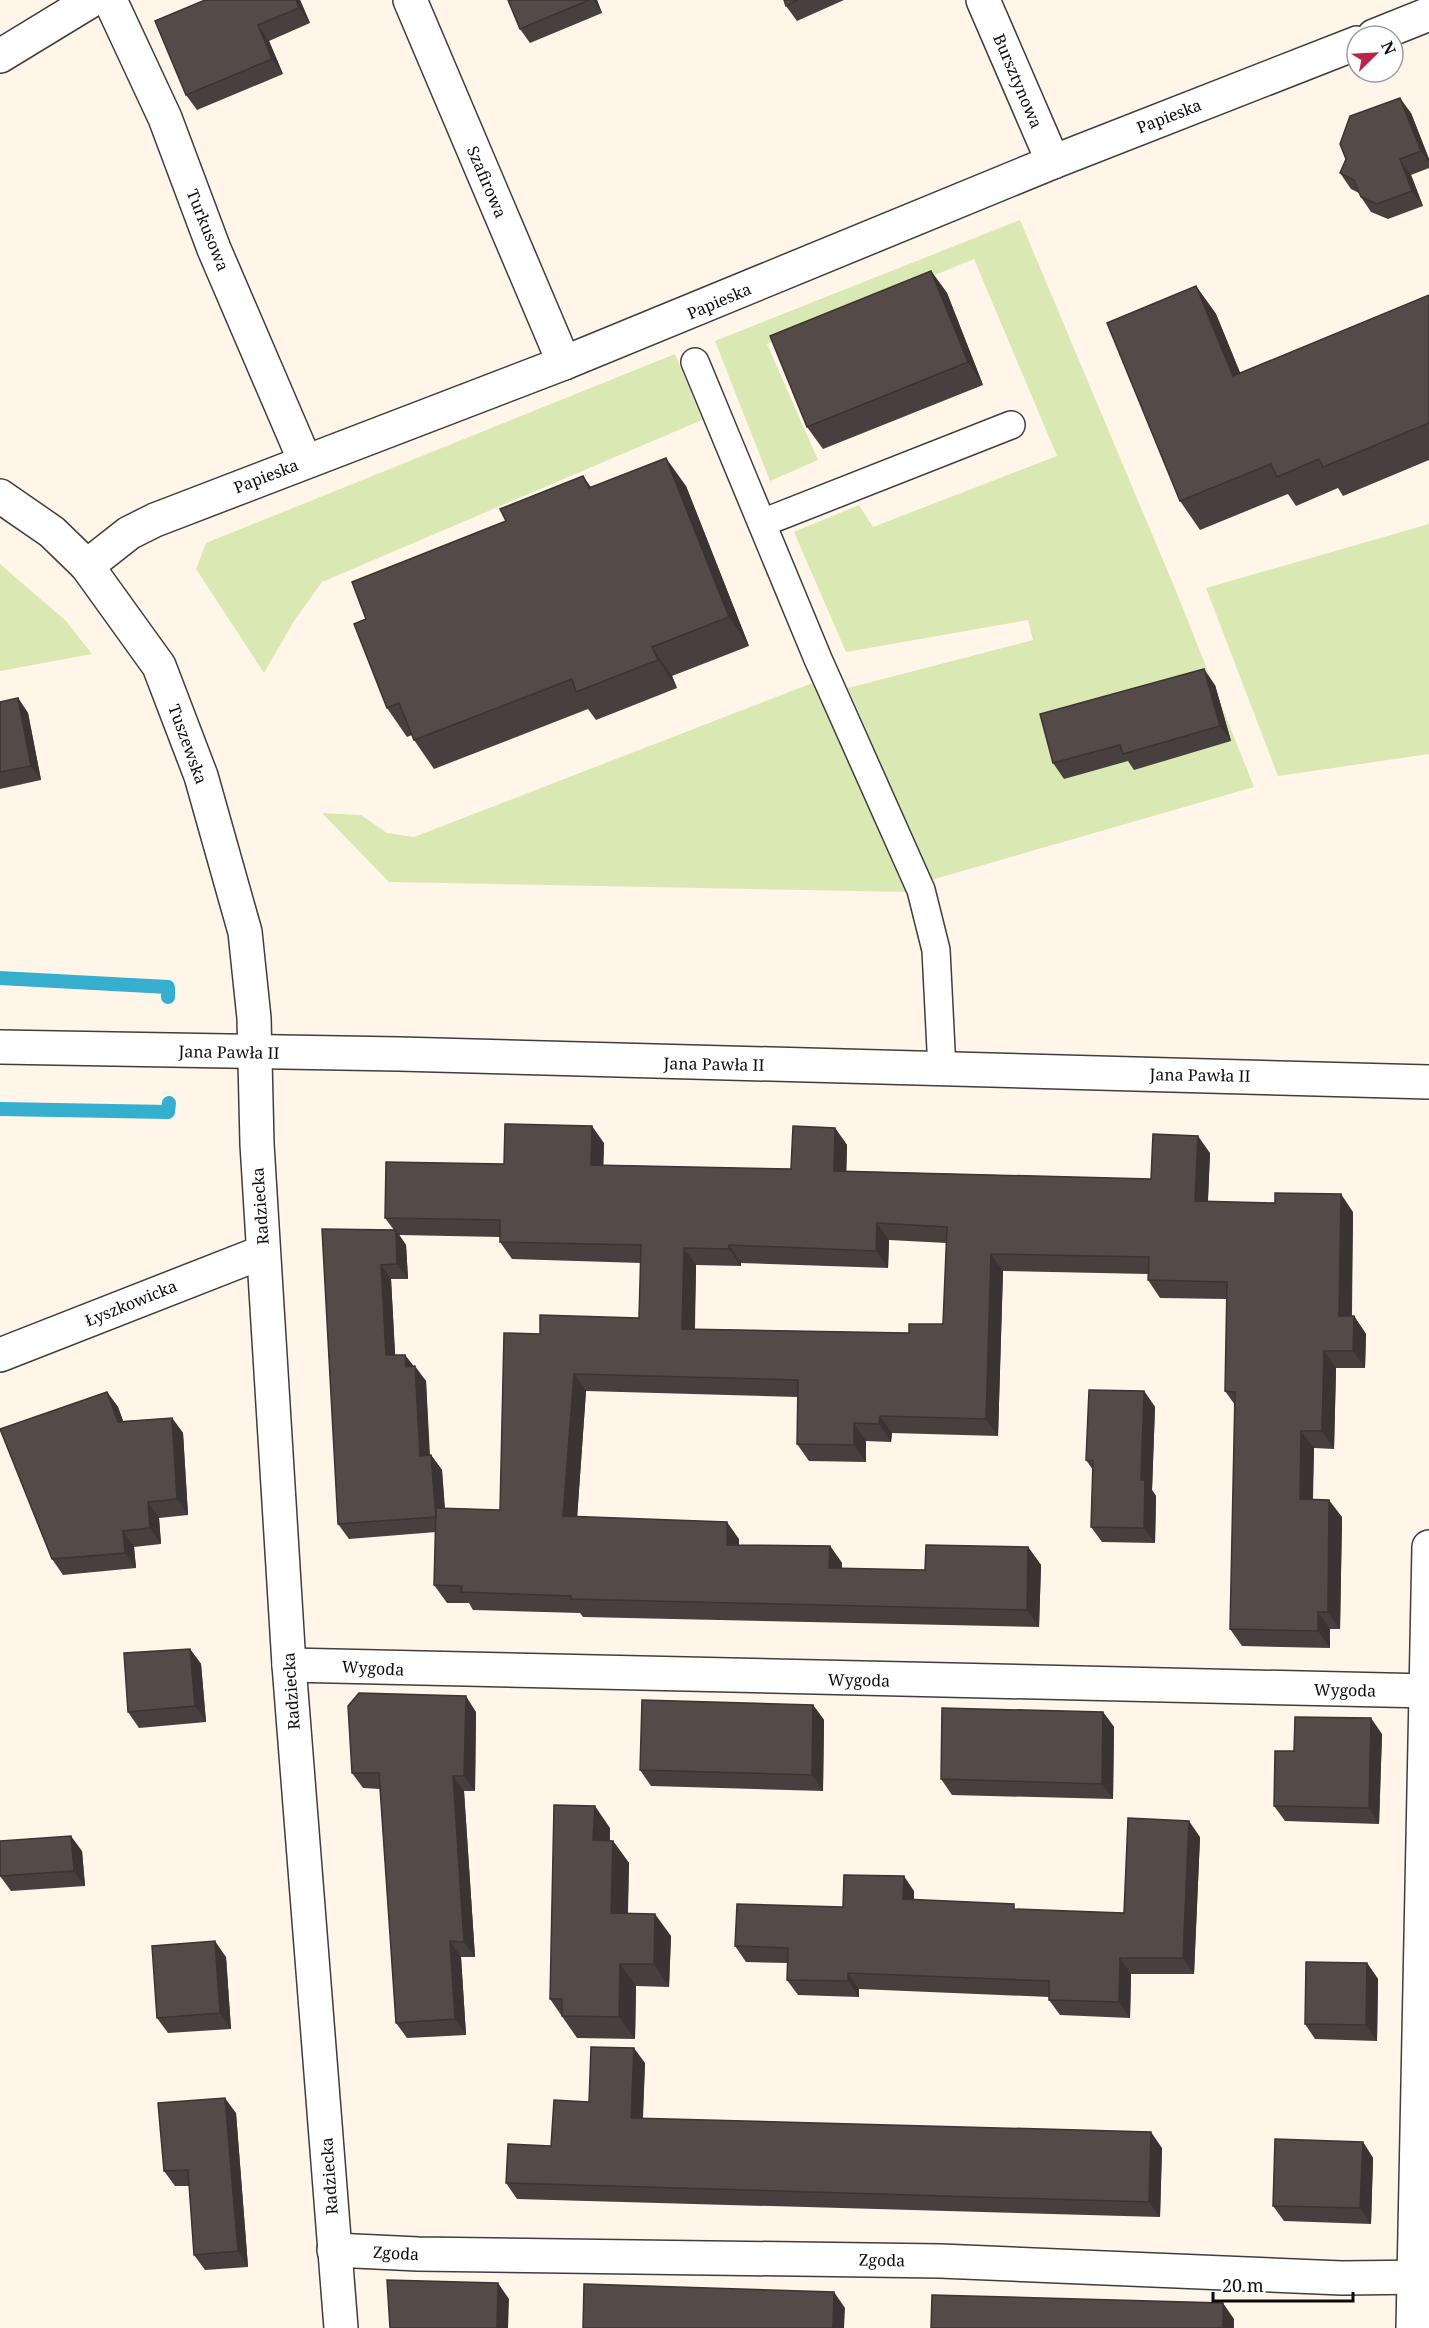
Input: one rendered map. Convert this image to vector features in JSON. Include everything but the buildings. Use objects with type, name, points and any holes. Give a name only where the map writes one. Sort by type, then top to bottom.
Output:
[{"type":"street","points":[[0,56],[92,0]]},
{"type":"street","name":"Turkusowa","points":[[110,0],[165,118],[214,249],[305,461]]},
{"type":"street","name":"Szafirowa","points":[[410,0],[564,363]]},
{"type":"street","name":"Bursztynowa","points":[[983,0],[1053,162]]},
{"type":"street","points":[[1404,24],[1429,14]]},
{"type":"street","name":"Papieska","points":[[87,566],[129,533],[155,520],[564,363],[1053,162],[1345,48]]},
{"type":"street","name":"Tuszewska","points":[[2,501],[52,532],[87,566],[159,666],[201,776],[245,932],[254,1018],[255,1053]]},
{"type":"street","name":"Jana Pawła II","points":[[0,1047],[399,1054],[1429,1082]]},
{"type":"street","name":"Radziecka","points":[[255,1053],[263,1252],[289,1665],[341,2328]]},
{"type":"street","name":"Łyszkowicka","points":[[0,1355],[263,1252]]},
{"type":"street","points":[[1413,2328],[1421,2277],[1429,1547]]},
{"type":"street","name":"Wygoda","points":[[289,1665],[1427,1691]]},
{"type":"street","name":"Zgoda","points":[[334,2250],[418,2254],[940,2261],[1342,2278],[1421,2277]]},
{"type":"lane","points":[[694,362],[818,658],[921,891],[936,950],[942,1070]]},
{"type":"lane","points":[[762,523],[1011,425]]},
{"type":"green space","points":[[1020,220],[1176,591],[1254,787],[931,880],[848,688],[1033,640],[1028,620],[846,652],[794,532],[859,505],[873,527],[1057,456],[974,259],[767,344],[818,460],[770,481],[715,341]]},
{"type":"green space","points":[[675,354],[702,420],[322,582],[294,621],[264,673],[196,569],[206,543]]},
{"type":"green space","points":[[1429,524],[1429,754],[1278,776],[1206,588]]},
{"type":"green space","points":[[0,564],[66,621],[92,654],[0,671]]},
{"type":"green space","points":[[815,682],[908,892],[389,882],[322,813],[361,815],[387,833],[414,837]]},
{"type":"waterway","points":[[0,978],[168,987],[168,997]]},
{"type":"waterway","points":[[0,1109],[168,1112],[169,1103]]}]
